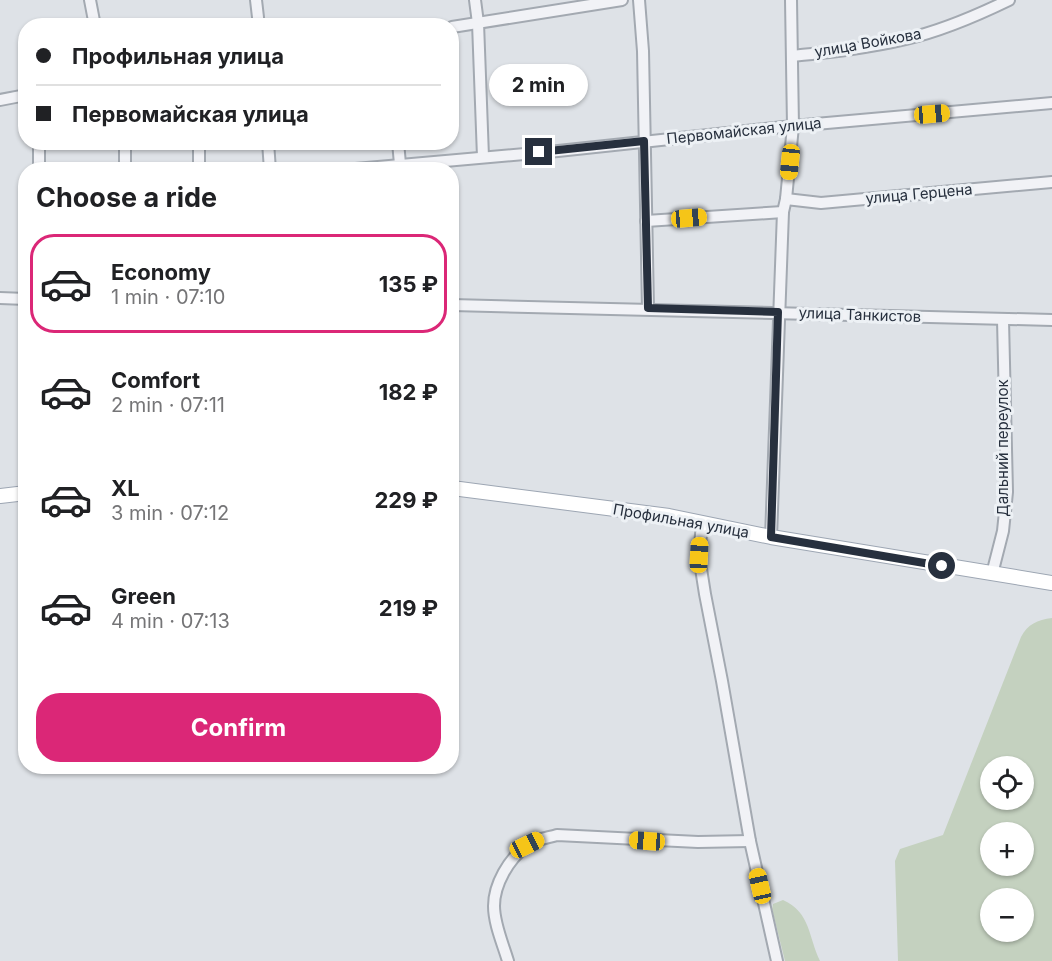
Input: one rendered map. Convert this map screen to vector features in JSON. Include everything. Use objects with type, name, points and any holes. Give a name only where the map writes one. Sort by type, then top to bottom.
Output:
[{"type":"main road","name":"Профильная улица","points":[[459,489],[669,516],[771,537],[1052,583]]},
{"type":"main road","points":[[0,496],[18,494]]},
{"type":"street","points":[[90,0],[93,18]]},
{"type":"street","points":[[256,0],[258,18]]},
{"type":"street","points":[[475,0],[478,23],[483,157]]},
{"type":"street","points":[[459,26],[622,0]]},
{"type":"street","points":[[639,0],[643,51],[648,308]]},
{"type":"street","points":[[771,537],[783,212],[793,126],[791,0]]},
{"type":"street","name":"улица Войкова","points":[[792,56],[860,48],[907,39],[977,16],[1009,0]]},
{"type":"street","points":[[0,100],[18,97]]},
{"type":"street","name":"Первомайская улица","points":[[424,162],[1052,103]]},
{"type":"street","name":"улица Герцена","points":[[786,199],[821,203],[1052,182]]},
{"type":"street","points":[[646,221],[783,212]]},
{"type":"street","points":[[0,298],[18,299]]},
{"type":"street","name":"улица Танкистов","points":[[459,304],[1052,320]]},
{"type":"street","name":"Дальний переулок","points":[[992,574],[1003,531],[1007,492],[1003,320]]},
{"type":"street","points":[[702,524],[699,555],[705,594],[750,841],[777,961]]},
{"type":"street","points":[[508,961],[494,909],[495,892],[514,858],[533,842],[557,835],[698,842],[750,841]]},
{"type":"green space","points":[[1052,618],[1052,961],[898,961],[895,861],[900,849],[943,835],[1021,637],[1037,621]]},
{"type":"green space","points":[[783,900],[792,905],[804,918],[820,961],[785,961],[772,909],[773,904]]},
{"type":"route","points":[[539,152],[644,141],[648,308],[778,312],[771,537],[942,566]]}]
